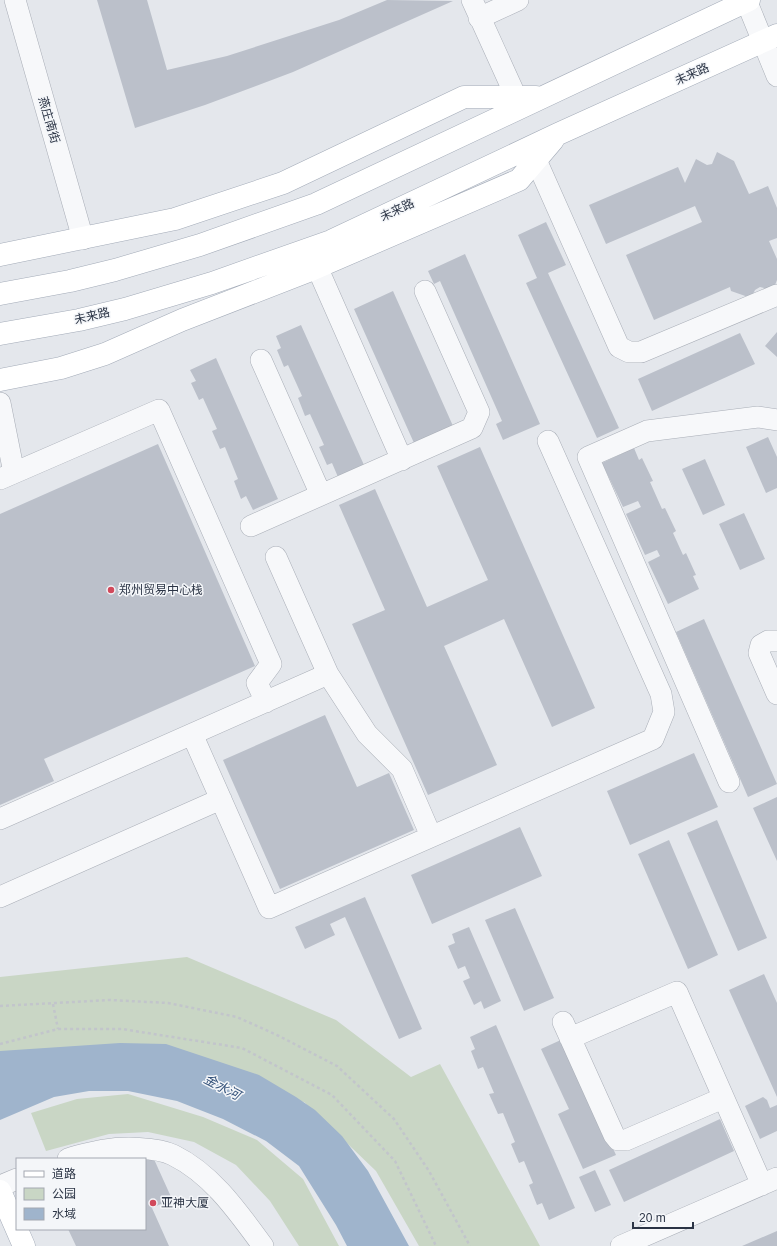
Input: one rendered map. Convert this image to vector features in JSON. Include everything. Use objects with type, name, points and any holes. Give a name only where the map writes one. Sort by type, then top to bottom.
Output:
[{"type":"main road","points":[[0,294],[70,281],[115,270],[267,222],[316,204],[747,0]]},
{"type":"main road","name":"未来路","points":[[0,334],[79,320],[125,309],[280,260],[331,241],[558,134],[770,38]]},
{"type":"main road","points":[[0,255],[175,219],[283,183],[464,97],[544,97]]},
{"type":"main road","points":[[0,380],[61,368],[105,354],[182,320],[317,267],[519,180],[558,134]]},
{"type":"main road","points":[[0,1191],[16,1228]]},
{"type":"main road","points":[[17,1230],[24,1246]]},
{"type":"street","name":"燕庄南街","points":[[15,0],[83,239]]},
{"type":"street","points":[[516,97],[476,9],[518,0]]},
{"type":"street","points":[[747,0],[770,38],[777,76]]},
{"type":"street","points":[[536,160],[619,347],[629,352],[641,352],[777,295]]},
{"type":"street","points":[[317,267],[402,460]]},
{"type":"street","points":[[250,526],[472,428],[478,412],[425,291]]},
{"type":"street","points":[[261,360],[321,495]]},
{"type":"street","points":[[0,404],[7,476],[159,410],[271,664],[257,683],[266,702]]},
{"type":"street","points":[[729,782],[588,457],[647,431],[758,417],[777,420]]},
{"type":"street","points":[[192,734],[269,908],[653,739],[664,712],[661,694],[548,440]]},
{"type":"street","points":[[276,557],[328,674],[367,734],[402,769],[432,836]]},
{"type":"street","points":[[777,641],[768,641],[761,645],[759,652],[777,694]]},
{"type":"street","points":[[0,819],[328,674]]},
{"type":"street","points":[[0,896],[221,799]]},
{"type":"street","points":[[634,1244],[770,1181],[723,1098],[677,992],[567,1030],[614,1135],[618,1140],[626,1140],[723,1098]]},
{"type":"street","points":[[71,1158],[79,1155],[122,1147],[172,1154],[199,1172],[230,1202],[263,1246]]},
{"type":"street","points":[[0,1186],[16,1179]]},
{"type":"path","points":[[0,1006],[110,1000],[168,1003],[237,1017],[337,1066],[394,1119],[429,1171],[470,1246]]},
{"type":"path","points":[[53,1004],[58,1028]]},
{"type":"path","points":[[0,1044],[58,1028],[122,1029],[242,1048],[332,1096],[395,1161],[436,1246]]},
{"type":"green space","points":[[187,957],[336,1020],[411,1077],[440,1064],[540,1246],[419,1246],[376,1171],[304,1102],[0,1053],[0,977]]},
{"type":"green space","points":[[128,1094],[203,1117],[257,1140],[303,1179],[339,1246],[299,1246],[270,1201],[236,1165],[194,1142],[148,1132],[109,1134],[46,1151],[31,1113],[77,1099]]},
{"type":"water","name":"金水河","points":[[120,1043],[166,1044],[259,1075],[315,1110],[342,1136],[368,1171],[409,1246],[347,1246],[336,1225],[299,1166],[266,1141],[223,1119],[177,1101],[128,1091],[89,1091],[54,1097],[0,1120],[0,1051]]},
{"type":"building","points":[[97,0],[147,0],[167,70],[227,56],[339,20],[387,0],[453,1],[293,72],[205,105],[135,128]]},
{"type":"building","points":[[717,152],[734,161],[749,194],[768,186],[777,208],[777,238],[769,241],[777,259],[777,280],[773,290],[760,287],[755,290],[751,298],[731,291],[730,287],[654,320],[626,255],[702,222],[695,206],[606,244],[589,205],[678,167],[685,183],[696,159],[707,165],[712,164]]},
{"type":"building","points":[[546,222],[566,265],[548,273],[619,428],[597,438],[526,283],[537,278],[518,235]]},
{"type":"building","points":[[465,254],[540,424],[503,440],[496,424],[502,421],[440,281],[434,284],[428,271]]},
{"type":"building","points":[[393,291],[453,426],[414,443],[354,309]]},
{"type":"building","points":[[301,325],[364,465],[338,477],[332,463],[327,465],[319,447],[324,445],[310,414],[305,416],[298,398],[302,396],[288,365],[284,367],[277,350],[281,348],[276,336]]},
{"type":"building","points":[[777,332],[777,357],[765,346]]},
{"type":"building","points":[[740,333],[755,364],[652,411],[638,379]]},
{"type":"building","points":[[216,358],[278,499],[253,510],[246,496],[241,499],[234,481],[238,479],[225,447],[220,449],[212,431],[217,429],[203,398],[199,400],[191,383],[196,381],[190,370]]},
{"type":"building","points":[[768,437],[777,457],[777,488],[766,493],[746,447]]},
{"type":"building","name":"郑州贸易中心栈","points":[[158,444],[255,666],[44,759],[54,781],[0,805],[0,514]]},
{"type":"building","points":[[480,447],[595,708],[552,727],[504,619],[444,646],[497,765],[428,795],[352,624],[385,610],[339,505],[375,489],[427,607],[488,580],[437,466]]},
{"type":"building","points":[[634,448],[639,460],[642,458],[653,481],[650,482],[662,509],[665,508],[676,531],[673,533],[683,555],[686,553],[696,575],[693,576],[699,589],[668,604],[648,562],[660,556],[657,550],[645,555],[626,514],[641,507],[638,501],[623,507],[602,463]]},
{"type":"building","points":[[705,459],[725,505],[703,515],[682,469]]},
{"type":"building","points":[[744,513],[765,559],[740,570],[719,524]]},
{"type":"building","points":[[704,619],[777,784],[748,797],[676,632]]},
{"type":"building","points":[[325,715],[357,787],[389,773],[414,830],[280,889],[223,760]]},
{"type":"building","points":[[694,753],[718,807],[630,845],[607,791]]},
{"type":"building","points":[[777,797],[777,861],[753,808]]},
{"type":"building","points":[[717,820],[767,938],[738,951],[687,833]]},
{"type":"building","points":[[520,827],[542,876],[432,924],[411,875]]},
{"type":"building","points":[[669,840],[718,955],[688,969],[638,854]]},
{"type":"building","points":[[365,897],[422,1029],[399,1039],[345,917],[330,924],[335,935],[305,949],[295,927]]},
{"type":"building","points":[[515,908],[554,998],[524,1011],[485,920]]},
{"type":"building","points":[[469,927],[501,1001],[484,1009],[481,1001],[474,1005],[463,981],[470,978],[465,966],[458,969],[448,946],[455,943],[452,934]]},
{"type":"building","points":[[764,974],[777,1003],[777,1097],[729,990]]},
{"type":"building","points":[[496,1025],[575,1208],[549,1220],[542,1203],[537,1205],[529,1185],[533,1183],[524,1161],[519,1163],[511,1144],[515,1142],[503,1113],[498,1114],[489,1094],[494,1093],[483,1067],[478,1069],[471,1051],[475,1049],[470,1037]]},
{"type":"building","points":[[563,1039],[616,1155],[583,1169],[558,1114],[569,1109],[541,1049]]},
{"type":"building","points":[[763,1097],[767,1100],[770,1108],[777,1105],[777,1131],[760,1139],[745,1106]]},
{"type":"building","points":[[720,1119],[734,1151],[624,1202],[609,1170]]},
{"type":"building","name":"亚神大厦","points":[[153,1157],[172,1199],[152,1208],[169,1246],[76,1246],[68,1230],[146,1230],[146,1160]]},
{"type":"building","points":[[595,1170],[611,1205],[595,1212],[579,1177]]},
{"type":"building","points":[[777,1231],[777,1246],[742,1246]]},
{"type":"place","name":"郑州贸易中心栈","points":[[111,590]]},
{"type":"place","name":"亚神大厦","points":[[153,1203]]}]
